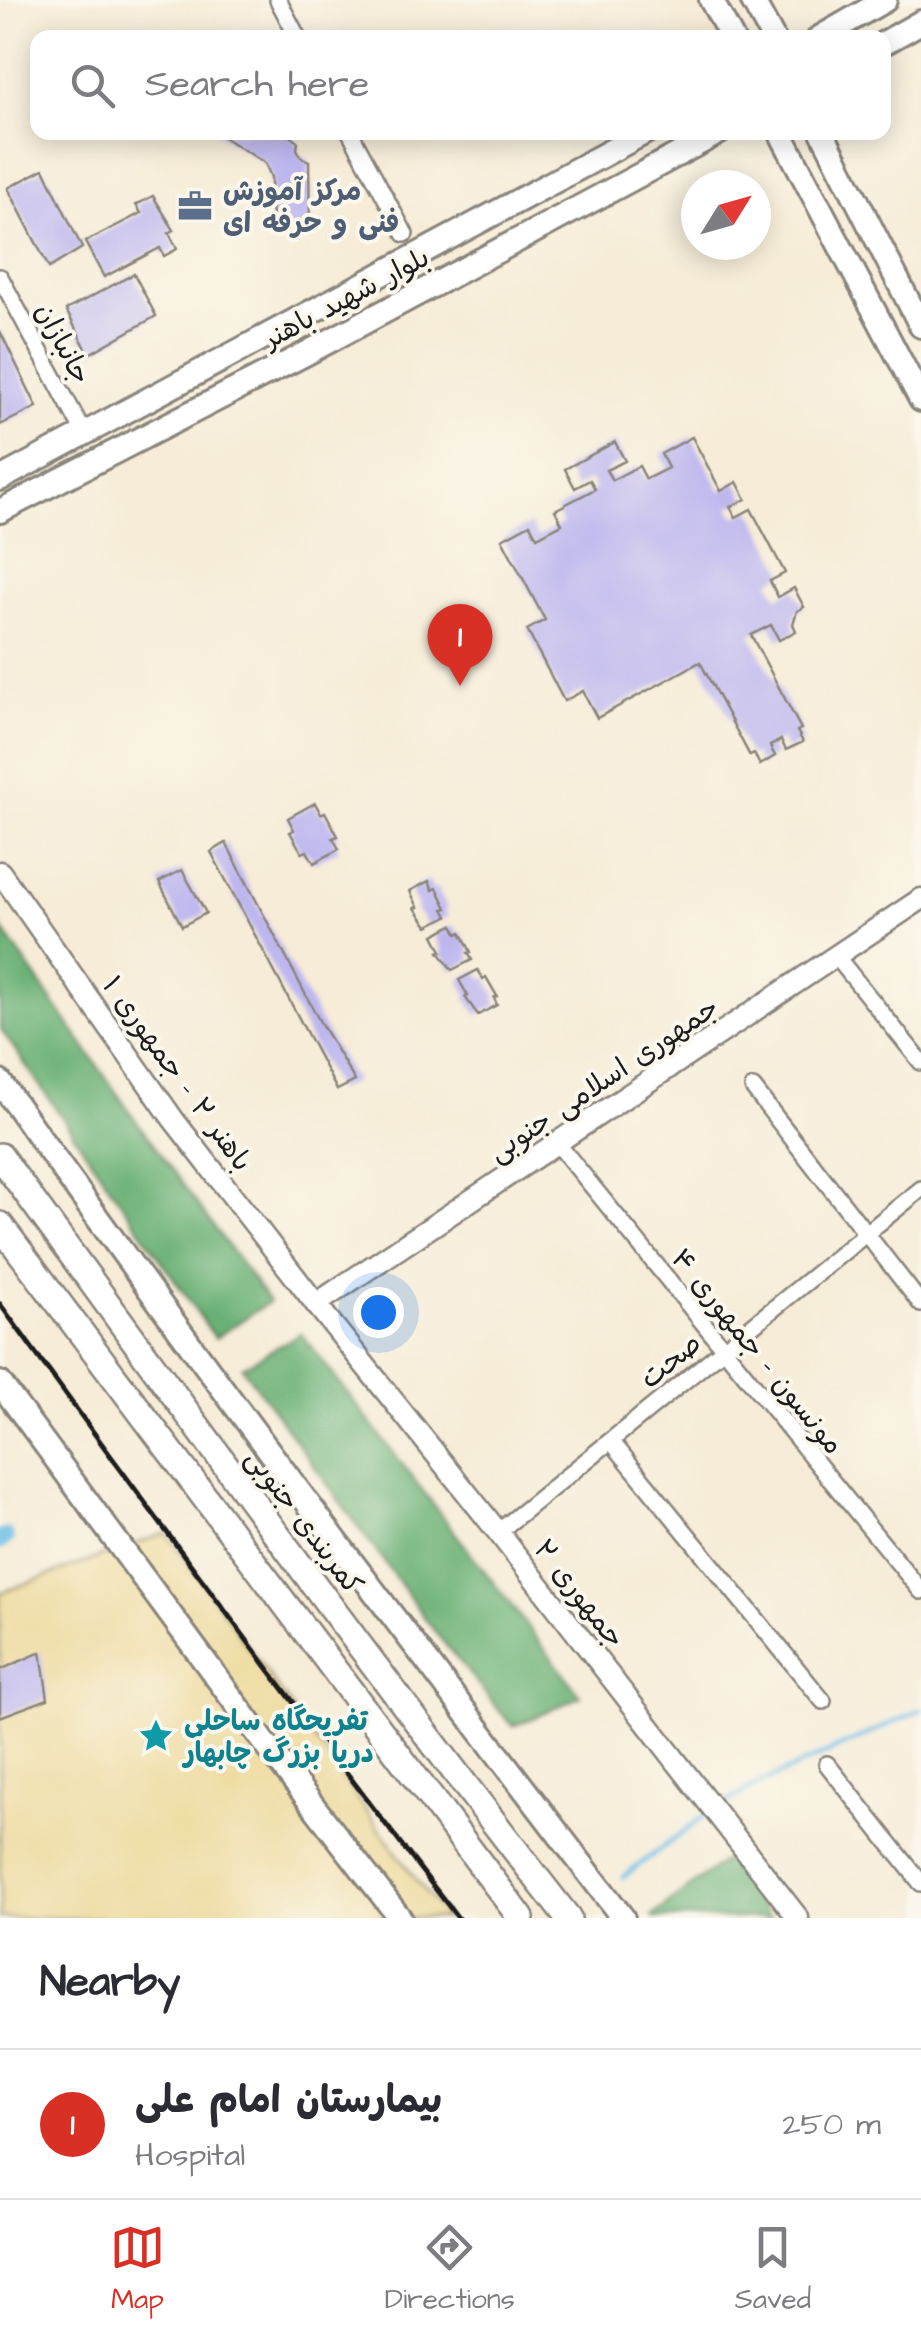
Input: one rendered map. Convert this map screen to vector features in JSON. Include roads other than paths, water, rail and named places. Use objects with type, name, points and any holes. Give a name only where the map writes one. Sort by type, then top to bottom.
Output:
[{"type":"highway","name":"کمربندی جنوبی","points":[[0,1156],[215,1451],[568,1918]]},
{"type":"highway","points":[[0,1225],[516,1910]]},
{"type":"main road","points":[[711,0],[728,30]]},
{"type":"main road","points":[[752,0],[769,30]]},
{"type":"main road","points":[[833,30],[885,0]]},
{"type":"main road","points":[[891,39],[921,22]]},
{"type":"main road","name":"بلوار شهید باهنر","points":[[0,479],[631,140]]},
{"type":"main road","name":"بلوار شهید باهنر","points":[[0,511],[305,354],[705,140]]},
{"type":"main road","points":[[784,140],[921,400]]},
{"type":"main road","points":[[826,140],[921,326]]},
{"type":"main road","points":[[0,1082],[269,1453],[623,1918]]},
{"type":"main road","points":[[0,1383],[267,1746],[400,1918]]},
{"type":"street","points":[[278,0],[294,30]]},
{"type":"street","points":[[354,140],[405,234]]},
{"type":"street","name":"جانبازان","points":[[0,277],[84,433]]},
{"type":"street","name":"باهنر ۲ - جمهوری ۱","points":[[0,872],[173,1118],[316,1304]]},
{"type":"street","name":"جمهوری اسلامی جنوبی","points":[[316,1304],[921,899]]},
{"type":"street","points":[[836,956],[921,1062]]},
{"type":"street","points":[[753,1088],[921,1304]]},
{"type":"street","name":"مونسون - جمهوری ۴","points":[[557,1142],[921,1591]]},
{"type":"street","name":"صحت","points":[[498,1532],[921,1190]]},
{"type":"street","name":"جمهوری ۲","points":[[316,1304],[798,1918]]},
{"type":"street","points":[[610,1441],[822,1701]]},
{"type":"street","points":[[827,1764],[921,1883]]},
{"type":"waterway","points":[[0,1541],[5,1537]]},
{"type":"waterway","points":[[716,1808],[757,1785],[921,1710]]},
{"type":"waterway","points":[[623,1877],[707,1814]]},
{"type":"railway","points":[[0,1304],[226,1613],[458,1918]]},
{"type":"place","name":"مرکز آموزش فنی و حرفه ای","points":[[195,206]]},
{"type":"place","name":"بیمارستان امام علی","points":[[460,686]]},
{"type":"place","name":"تفریحگاه ساحلی دریا بزرگ چابهار","points":[[156,1736]]}]
